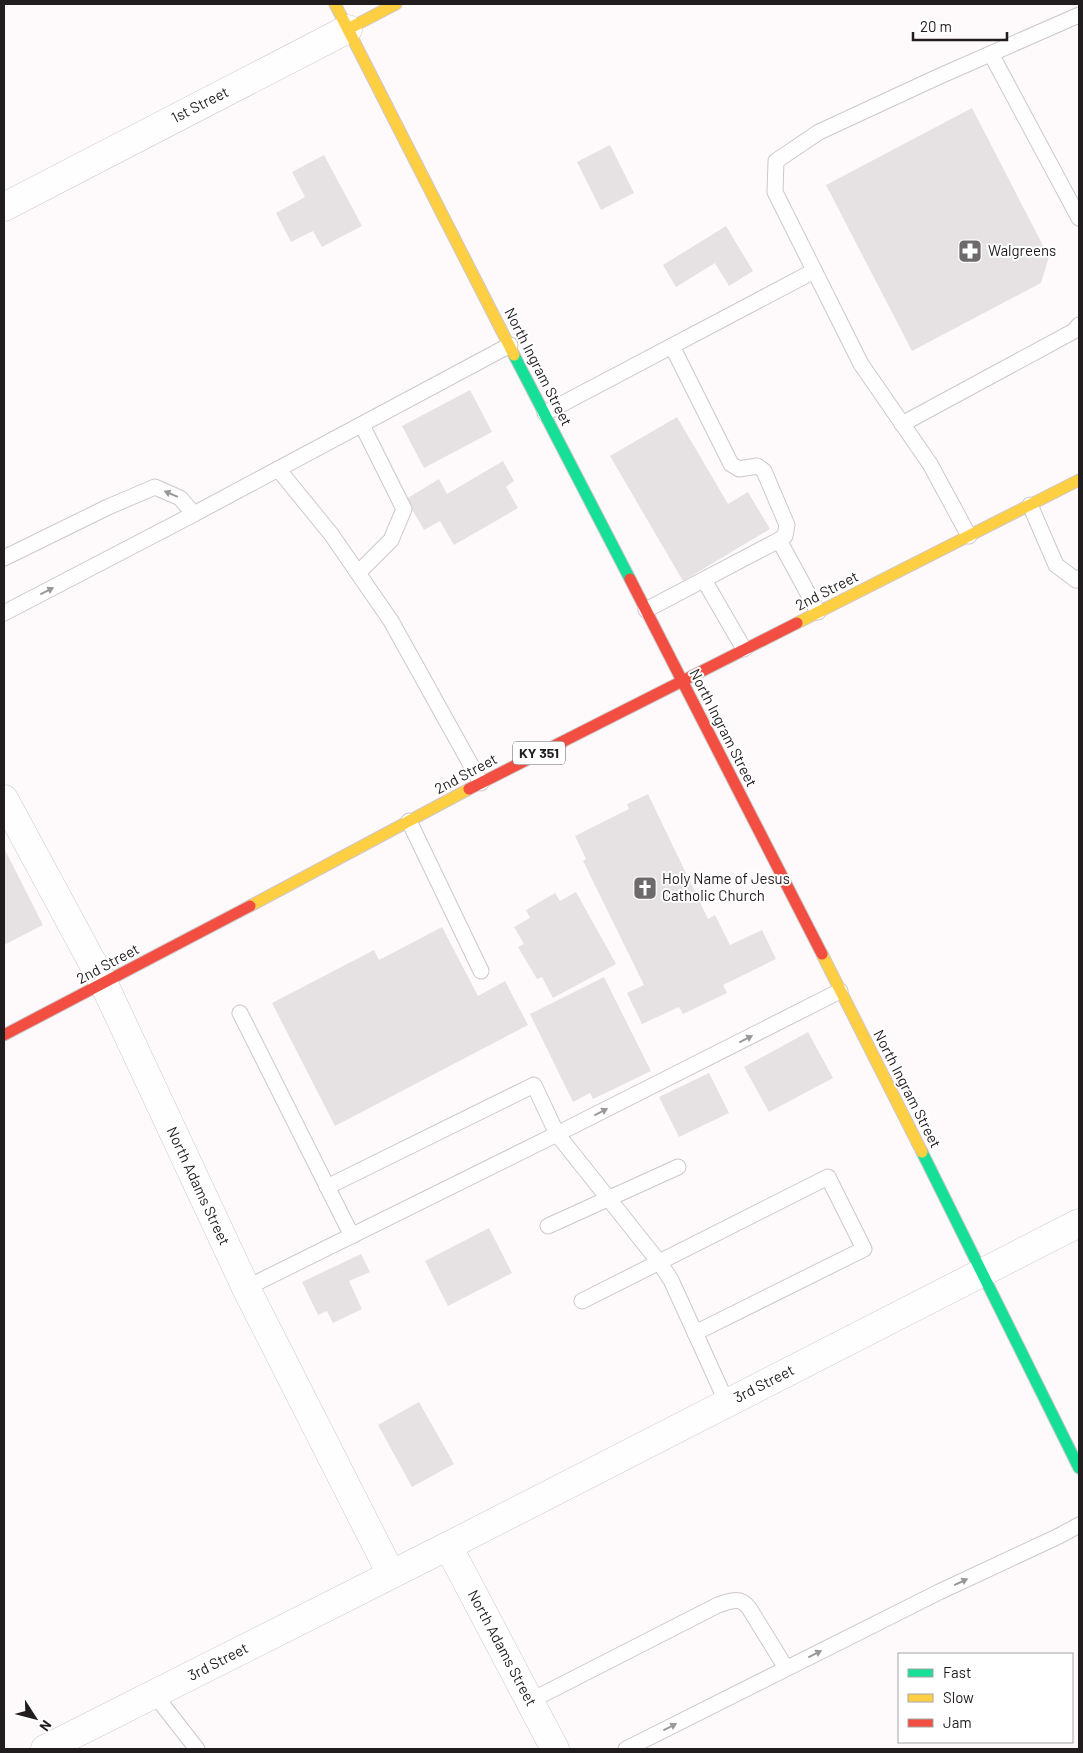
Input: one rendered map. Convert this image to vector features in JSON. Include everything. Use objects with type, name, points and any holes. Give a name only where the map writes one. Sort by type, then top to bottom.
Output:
[{"type":"street","name":"North Ingram Street","points":[[335,4],[983,1272],[1079,1468]]},
{"type":"street","name":"1st Street","points":[[4,207],[396,4]]},
{"type":"street","name":"2nd Street","points":[[4,1035],[104,984],[481,783],[1079,480]]},
{"type":"street","name":"North Adams Street","points":[[4,799],[104,984],[246,1288],[391,1574]]},
{"type":"street","name":"3rd Street","points":[[45,1749],[448,1546],[1079,1223]]},
{"type":"street","name":"North Adams Street","points":[[448,1546],[555,1749]]},
{"type":"lane","points":[[969,536],[930,464],[860,364],[774,192],[776,161],[819,132],[1079,15]]},
{"type":"lane","points":[[991,54],[1079,218]]},
{"type":"lane","points":[[545,413],[814,271]]},
{"type":"lane","points":[[902,424],[1074,331],[1079,325]]},
{"type":"lane","points":[[4,613],[510,345]]},
{"type":"lane","points":[[646,610],[779,540],[785,536],[787,525],[764,471],[757,466],[739,469],[731,464],[672,346]]},
{"type":"lane","points":[[358,573],[391,540],[404,509],[362,425]]},
{"type":"lane","points":[[278,469],[331,534],[391,621],[481,783]]},
{"type":"lane","points":[[4,558],[108,507],[155,487],[180,498],[194,514]]},
{"type":"lane","points":[[1030,505],[1056,565],[1076,580],[1079,578]]},
{"type":"lane","points":[[779,540],[818,612]]},
{"type":"lane","points":[[704,580],[744,649]]},
{"type":"lane","points":[[409,821],[481,971]]},
{"type":"lane","points":[[246,1288],[840,991]]},
{"type":"lane","points":[[240,1014],[352,1236]]},
{"type":"lane","points":[[327,1187],[534,1085],[557,1134],[660,1262],[671,1280],[727,1402]]},
{"type":"lane","points":[[548,1226],[608,1197],[678,1167]]},
{"type":"lane","points":[[582,1301],[828,1177],[864,1249],[695,1333]]},
{"type":"lane","points":[[626,1749],[1079,1524]]},
{"type":"lane","points":[[530,1701],[718,1605],[734,1600],[740,1600],[749,1608],[786,1668]]},
{"type":"lane","points":[[154,1694],[197,1749]]},
{"type":"building","points":[[972,108],[1049,257],[1041,283],[912,351],[826,185]]},
{"type":"building","points":[[610,145],[634,193],[601,210],[577,162]]},
{"type":"building","points":[[324,155],[362,226],[322,247],[313,231],[291,242],[276,213],[305,197],[292,172]]},
{"type":"building","points":[[726,226],[753,271],[729,286],[715,263],[676,287],[663,265]]},
{"type":"building","points":[[470,390],[492,432],[424,468],[402,426]]},
{"type":"building","points":[[677,417],[728,504],[748,492],[770,529],[683,581],[610,456]]},
{"type":"building","points":[[503,461],[514,481],[506,487],[518,508],[454,545],[440,521],[424,530],[406,499],[439,479],[447,494]]},
{"type":"building","name":"Holy Name of Jesus Catholic Church","points":[[648,794],[708,919],[715,915],[730,945],[762,930],[776,959],[723,985],[727,993],[683,1014],[679,1007],[642,1024],[627,993],[644,985],[583,861],[586,859],[575,836],[629,809],[627,804]]},
{"type":"building","points":[[4,848],[43,925],[4,945]]},
{"type":"building","points":[[576,892],[616,964],[553,998],[542,977],[537,979],[518,947],[524,944],[514,927],[530,918],[526,910],[555,893],[560,901]]},
{"type":"building","points":[[442,927],[478,996],[505,981],[528,1025],[335,1126],[272,1003],[374,950],[379,960]]},
{"type":"building","points":[[604,977],[651,1071],[593,1099],[590,1093],[573,1102],[530,1014]]},
{"type":"building","points":[[808,1032],[833,1078],[769,1112],[744,1067]]},
{"type":"building","points":[[709,1073],[729,1113],[679,1137],[659,1097]]},
{"type":"building","points":[[489,1228],[512,1273],[448,1306],[425,1261]]},
{"type":"building","points":[[361,1254],[370,1272],[349,1281],[362,1309],[333,1323],[327,1311],[318,1315],[302,1282]]},
{"type":"building","points":[[419,1402],[454,1464],[412,1487],[378,1425]]},
{"type":"traffic: fast","points":[[514,355],[630,579]]},
{"type":"traffic: fast","points":[[922,1152],[1079,1468]]},
{"type":"traffic: slow","points":[[335,4],[514,355]]},
{"type":"traffic: slow","points":[[348,29],[396,4]]},
{"type":"traffic: slow","points":[[797,623],[1079,480]]},
{"type":"traffic: slow","points":[[250,906],[469,789]]},
{"type":"traffic: slow","points":[[822,954],[922,1152]]},
{"type":"traffic: jam","points":[[630,579],[822,954]]},
{"type":"traffic: jam","points":[[469,789],[797,623]]},
{"type":"traffic: jam","points":[[4,1035],[250,906]]},
{"type":"place","name":"Walgreens","points":[[970,251]]},
{"type":"place","name":"Holy Name of Jesus Catholic Church","points":[[645,888]]}]
